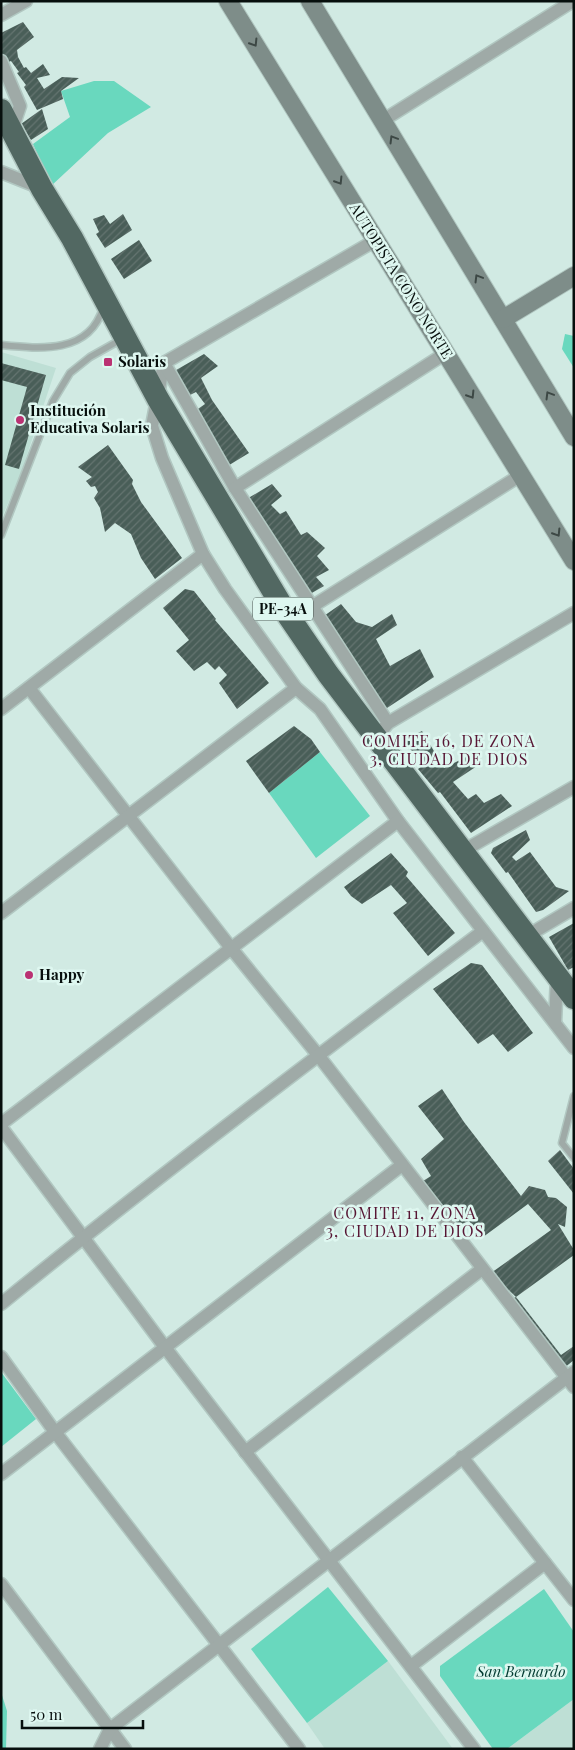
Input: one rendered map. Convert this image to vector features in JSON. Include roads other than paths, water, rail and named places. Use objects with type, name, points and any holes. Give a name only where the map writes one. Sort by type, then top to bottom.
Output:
[{"type":"highway","name":"PE-34A","points":[[1,110],[42,189],[72,238],[158,399],[275,596],[328,674],[382,731],[463,852],[574,998]]},
{"type":"main road","name":"AUTOPISTA CONO NORTE","points":[[228,1],[574,561]]},
{"type":"main road","points":[[310,1],[574,437]]},
{"type":"main road","points":[[503,319],[574,276]]},
{"type":"street","points":[[1,15],[26,1]]},
{"type":"street","points":[[382,121],[573,1]]},
{"type":"street","points":[[1,61],[20,106],[12,130]]},
{"type":"street","points":[[1,172],[42,189]]},
{"type":"street","points":[[164,363],[376,240]]},
{"type":"street","points":[[235,488],[446,353]]},
{"type":"street","points":[[164,363],[152,426],[162,458],[203,554],[225,589],[296,688],[320,710],[398,821],[574,1048]]},
{"type":"street","points":[[164,363],[235,488],[314,606],[382,731],[574,613]]},
{"type":"street","points":[[314,606],[521,475]]},
{"type":"street","points":[[1,710],[203,554]]},
{"type":"street","points":[[29,688],[231,948],[318,1055],[482,1269],[571,1379],[462,1457],[110,1729],[100,1749]]},
{"type":"street","points":[[1,914],[128,814],[296,688]]},
{"type":"street","points":[[463,852],[574,787]]},
{"type":"street","points":[[398,821],[1,1125],[73,1220],[83,1237],[164,1346],[474,1749]]},
{"type":"street","points":[[527,936],[574,908]]},
{"type":"street","points":[[1,1304],[83,1237],[318,1055],[483,931]]},
{"type":"street","points":[[554,1022],[557,976]]},
{"type":"street","points":[[1,1474],[164,1346],[402,1165]]},
{"type":"street","points":[[246,1452],[482,1269]]},
{"type":"street","points":[[1,1357],[55,1432],[299,1749]]},
{"type":"street","points":[[462,1457],[574,1600]]},
{"type":"street","points":[[411,1666],[545,1563]]},
{"type":"street","points":[[1,1584],[126,1749]]},
{"type":"lane","points":[[1,345],[42,347],[81,339],[96,325],[105,302]]},
{"type":"lane","points":[[1,535],[54,401],[70,373],[90,357],[126,337]]},
{"type":"lane","points":[[574,1096],[562,1143],[574,1158]]},
{"type":"place","name":"Solaris","points":[[108,362]]},
{"type":"place","name":"Institución Educativa Solaris","points":[[20,420]]},
{"type":"place","name":"Happy","points":[[29,975]]},
{"type":"district","name":"COMITE 16, DE ZONA 3, CIUDAD DE DIOS","points":[[449,750]]},
{"type":"district","name":"COMITE 11, ZONA 3, CIUDAD DE DIOS","points":[[405,1222]]},
{"type":"park label","name":"San Bernardo","points":[[521,1672]]}]
